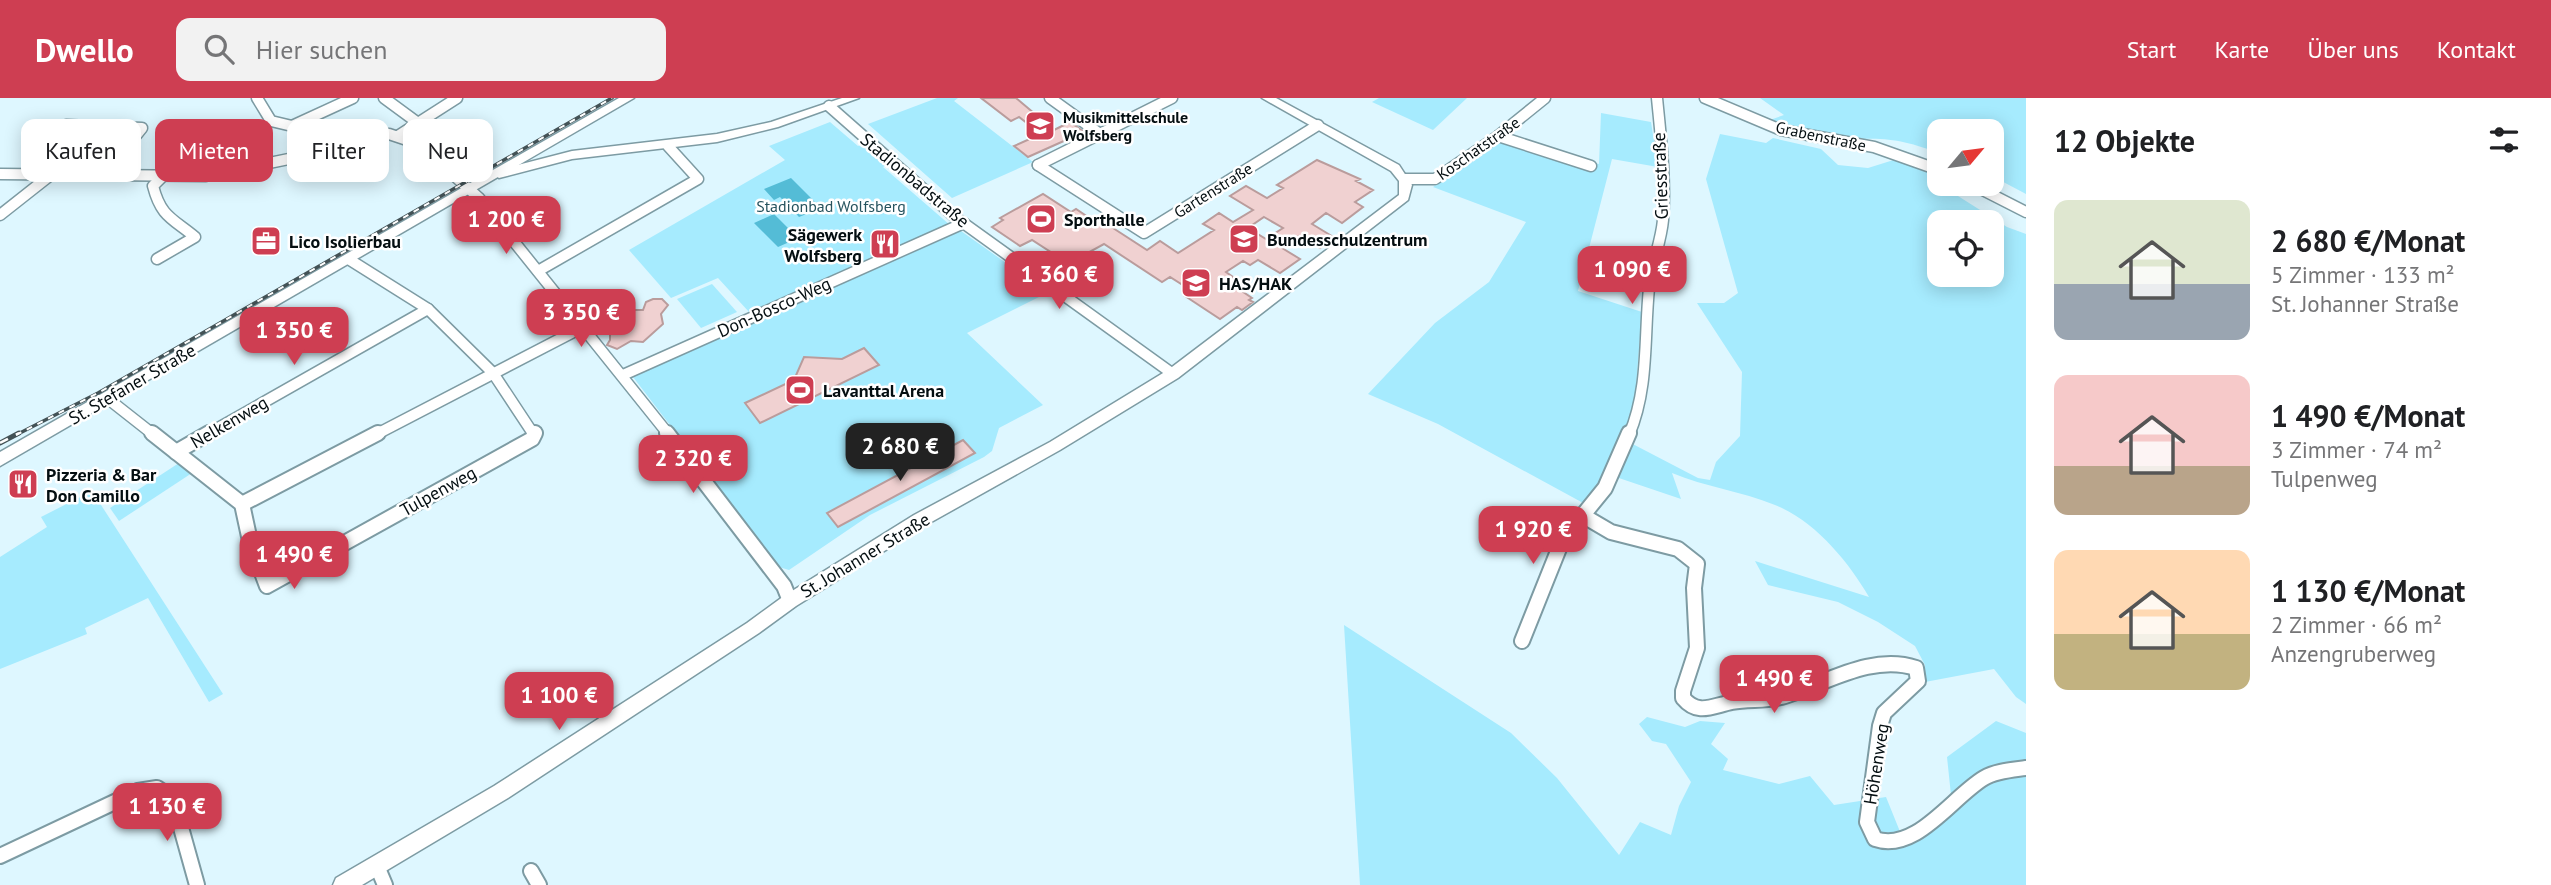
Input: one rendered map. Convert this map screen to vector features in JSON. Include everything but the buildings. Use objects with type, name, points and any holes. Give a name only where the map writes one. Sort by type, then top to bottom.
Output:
[{"type":"main road","points":[[499,174],[628,98]]},
{"type":"main road","name":"St. Stefaner Straße","points":[[0,460],[499,174]]},
{"type":"street","points":[[257,98],[271,121],[287,125]]},
{"type":"street","points":[[307,119],[353,98]]},
{"type":"street","points":[[384,98],[413,119]]},
{"type":"street","points":[[424,119],[457,98]]},
{"type":"street","name":"St. Stefaner Straße","points":[[499,174],[585,152],[668,146],[774,125],[853,98]]},
{"type":"street","points":[[1050,98],[1100,134],[1172,98]]},
{"type":"street","points":[[1268,98],[1388,162],[1405,179]]},
{"type":"street","name":"Koschatstraße","points":[[1405,179],[1434,179],[1498,136],[1545,98]]},
{"type":"street","name":"Griesstraße","points":[[1522,641],[1528,620],[1562,541],[1605,488],[1637,416],[1643,394],[1649,286],[1663,223],[1664,173],[1657,98]]},
{"type":"street","name":"Grabenstraße","points":[[1705,98],[1781,130],[1874,147],[1927,166]]},
{"type":"street","name":"Stadionbadstraße","points":[[829,106],[964,223],[1173,374]]},
{"type":"street","name":"Gartenstraße","points":[[1100,134],[1038,165],[1144,233],[1318,125]]},
{"type":"street","points":[[398,136],[403,133]]},
{"type":"street","points":[[570,134],[570,141],[585,152]]},
{"type":"street","points":[[389,135],[398,136],[426,148],[471,190],[622,375],[784,586],[790,601]]},
{"type":"street","points":[[1498,136],[1591,166]]},
{"type":"street","points":[[538,271],[698,179],[668,146]]},
{"type":"street","name":"St. Stefaner Straße","points":[[545,148],[585,152]]},
{"type":"street","name":"St. Stefaner Straße","points":[[545,148],[562,157]]},
{"type":"street","points":[[0,174],[21,174]]},
{"type":"street","name":"St. Johanner Straße","points":[[343,885],[579,743],[790,601],[920,520],[1116,411],[1173,374],[1399,203],[1407,191],[1405,179]]},
{"type":"street","points":[[0,215],[42,182]]},
{"type":"street","points":[[157,182],[153,186],[158,207],[170,222],[195,237],[157,259]]},
{"type":"street","points":[[1995,196],[2026,212]]},
{"type":"street","name":"Don-Bosco-Weg","points":[[622,375],[964,223]]},
{"type":"street","points":[[350,260],[428,310],[493,373]]},
{"type":"street","name":"Nelkenweg","points":[[176,452],[428,310]]},
{"type":"street","points":[[107,398],[242,504],[583,327]]},
{"type":"street","name":"Tulpenweg","points":[[242,504],[250,541],[267,586],[532,439],[535,433],[493,373]]},
{"type":"street","name":"Höhenweg","points":[[1582,515],[1601,528],[1654,541],[1688,555],[1697,564],[1694,588],[1697,648],[1683,691],[1683,698],[1693,709],[1704,711],[1729,703],[1779,697],[1832,678],[1897,662],[1916,668],[1919,673],[1918,681],[1884,713],[1867,822],[1869,834],[1885,844],[1931,824],[1970,786],[1986,776],[2026,768]]},
{"type":"street","points":[[0,856],[154,786],[165,790],[173,799],[197,885]]},
{"type":"street","points":[[376,866],[385,885]]},
{"type":"green space","points":[[937,98],[958,98],[954,101],[1033,162],[952,198],[868,124]]},
{"type":"green space","points":[[1379,98],[1467,98],[1433,130],[1372,102]]},
{"type":"green space","points":[[1760,98],[2026,98],[2026,194],[2004,182],[2004,119],[1927,119],[1927,149],[1894,140],[1828,138],[1767,121],[1784,115]]},
{"type":"green space","points":[[1601,113],[1651,122],[1658,167],[1612,159],[1578,291],[1642,312],[1634,412],[1625,440],[1698,478],[1710,480],[1716,462],[1740,436],[1742,372],[1697,303],[1724,303],[1738,293],[1706,179],[1720,134],[1766,143],[1773,138],[1821,149],[1838,165],[1868,168],[1900,158],[1927,169],[1927,196],[1958,196],[1980,210],[1927,210],[1927,287],[2004,287],[2004,225],[2026,234],[2026,704],[2016,697],[1994,669],[1925,682],[1925,665],[1915,646],[1878,622],[1838,602],[1768,585],[1755,561],[1869,597],[1841,556],[1817,532],[1790,512],[1749,496],[1672,473],[1681,499],[1607,474],[1585,504],[1438,424],[1368,394],[1435,323],[1489,282],[1526,222],[1433,187],[1503,140],[1599,164]]},
{"type":"green space","name":"Stadionbad Wolfsberg","points":[[830,122],[858,146],[865,143],[888,164],[883,167],[950,225],[749,312],[718,278],[671,298],[629,250],[785,160],[769,146]]},
{"type":"green space","name":"Lavanttal Arena","points":[[961,231],[1016,270],[1012,274],[1043,295],[967,333],[1043,405],[999,428],[992,451],[984,457],[870,515],[789,570],[779,567],[633,377]]},
{"type":"green space","points":[[712,284],[737,312],[701,328],[677,299]]},
{"type":"green space","points":[[179,463],[192,473],[119,521],[110,508]]},
{"type":"green space","points":[[92,491],[223,694],[209,702],[148,598],[85,628],[87,634],[0,669],[0,557],[47,527],[41,517]]},
{"type":"green space","points":[[1344,625],[1511,733],[1557,778],[1619,855],[1640,822],[1671,835],[1679,806],[1691,782],[1666,744],[1652,741],[1639,724],[1647,717],[1685,727],[1700,721],[1725,723],[1711,744],[1728,759],[1723,770],[1779,784],[1810,776],[1834,805],[1886,797],[1905,844],[1928,834],[1959,806],[1951,795],[1947,757],[1996,721],[2026,733],[2026,885],[1360,885]]},
{"type":"shaded area","points":[[791,178],[821,208],[799,217],[780,197],[774,200],[764,189]]},
{"type":"shaded area","points":[[774,214],[789,229],[795,227],[803,236],[778,247],[754,223]]},
{"type":"railway","points":[[16,435],[98,393],[612,98]]},
{"type":"railway","points":[[0,443],[19,433]]},
{"type":"place","name":"Musikmittelschule Wolfsberg","points":[[1040,126]]},
{"type":"place","name":"Sporthalle","points":[[1041,219]]},
{"type":"place","name":"Bundesschulzentrum","points":[[1244,239]]},
{"type":"place","name":"Lico Isolierbau","points":[[266,241]]},
{"type":"place","name":"Sägewerk Wolfsberg","points":[[885,244]]},
{"type":"place","name":"HAS/HAK","points":[[1196,283]]},
{"type":"place","name":"Lavanttal Arena","points":[[800,390]]},
{"type":"place","name":"Pizzeria & Bar Don Camillo","points":[[23,484]]}]
